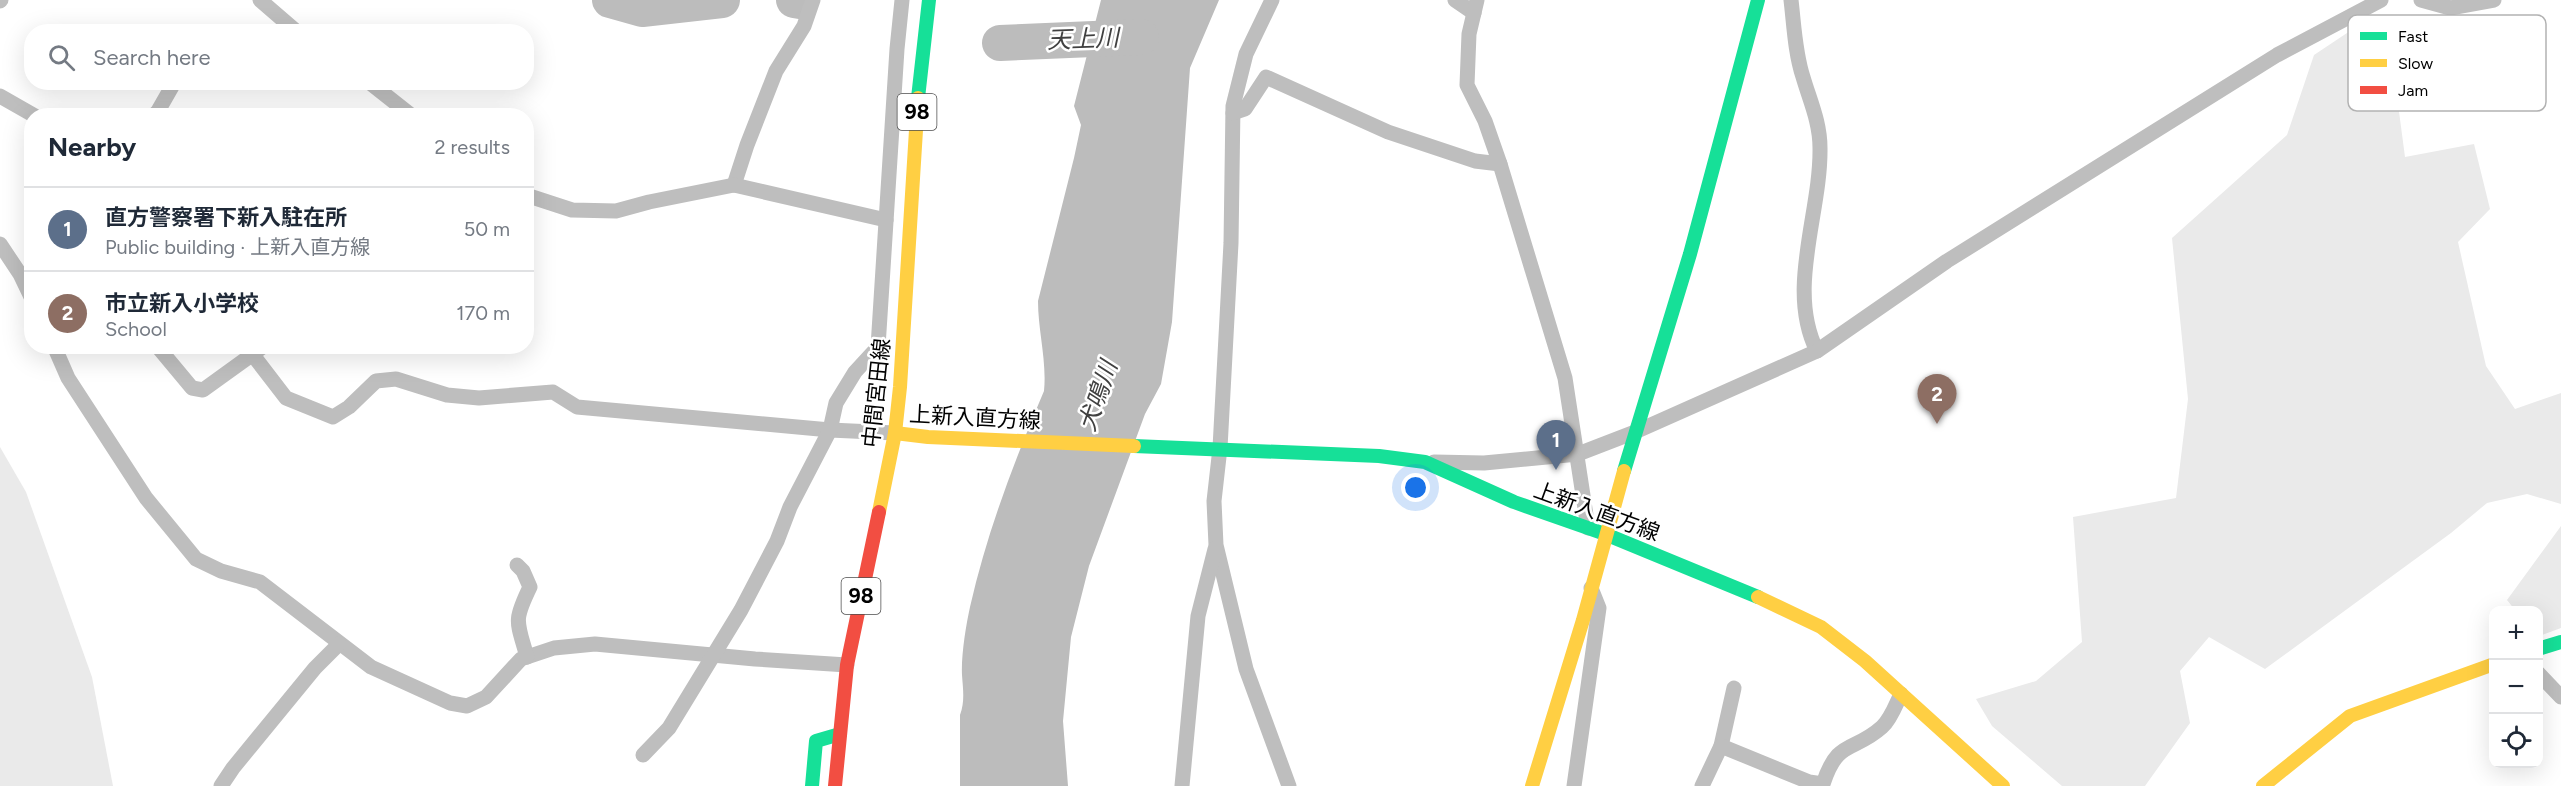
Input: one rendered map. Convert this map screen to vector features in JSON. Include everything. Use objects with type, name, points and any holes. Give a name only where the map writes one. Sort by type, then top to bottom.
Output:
[{"type":"main road","name":"中間宮田線","points":[[835,786],[847,665],[895,433],[900,387],[919,80],[929,0]]},
{"type":"main road","points":[[1532,786],[1635,432],[1690,254],[1758,0]]},
{"type":"main road","name":"上新入直方線","points":[[895,433],[928,437],[1379,456],[1425,462],[1514,502],[1605,534],[1747,592],[1821,627],[1865,661],[2003,786]]},
{"type":"main road","points":[[2543,647],[2561,642]]},
{"type":"main road","points":[[2263,786],[2350,716],[2489,665]]},
{"type":"main road","points":[[812,786],[816,741],[840,734]]},
{"type":"street","points":[[260,0],[288,24]]},
{"type":"street","points":[[734,185],[776,70],[804,26],[813,0]]},
{"type":"street","points":[[643,755],[669,728],[741,610],[830,430],[836,403],[855,372],[878,347],[902,0]]},
{"type":"street","points":[[1272,0],[1246,54],[1233,113],[1231,243],[1214,448],[1214,501],[1216,545],[1246,669],[1289,786]]},
{"type":"street","points":[[1455,0],[1475,6],[1468,34],[1467,85],[1485,121],[1500,164],[1566,378],[1588,528]]},
{"type":"street","points":[[1791,0],[1801,66],[1815,109],[1820,147],[1817,202],[1804,289],[1808,333],[1817,351]]},
{"type":"street","points":[[2353,15],[2381,0]]},
{"type":"street","points":[[2421,0],[2450,8],[2494,0]]},
{"type":"street","points":[[1425,462],[1484,463],[1578,454],[1635,432],[1817,351],[1947,261],[2277,55],[2348,17]]},
{"type":"street","points":[[1233,113],[1245,109],[1266,77],[1388,132],[1475,161],[1500,164]]},
{"type":"street","points":[[160,108],[170,90]]},
{"type":"street","points":[[379,90],[402,108]]},
{"type":"street","points":[[0,96],[24,110]]},
{"type":"street","points":[[534,198],[572,210],[616,211],[734,185],[886,220]]},
{"type":"street","points":[[0,244],[24,269]]},
{"type":"street","points":[[58,354],[68,378],[146,498],[196,560],[221,571],[260,582],[326,630],[339,644],[371,667],[450,703],[467,706],[486,697],[520,659],[554,648],[595,644],[847,665]]},
{"type":"street","points":[[164,354],[192,388],[203,390],[248,354]]},
{"type":"street","points":[[257,354],[286,398],[333,417],[349,407],[376,381],[396,379],[447,395],[479,398],[553,392],[577,406],[830,430],[895,433]]},
{"type":"street","points":[[1182,786],[1198,616],[1216,545]]},
{"type":"street","points":[[517,564],[530,587],[518,611],[517,622],[527,657]]},
{"type":"street","points":[[1574,786],[1599,608],[1591,588]]},
{"type":"street","points":[[221,786],[233,768],[315,668],[339,644]]},
{"type":"street","points":[[2543,679],[2561,697]]},
{"type":"street","points":[[1702,786],[1721,746],[1734,688]]},
{"type":"street","points":[[1721,746],[1809,782],[1823,784],[1829,765],[1842,749],[1872,735],[1885,725],[1901,694]]},
{"type":"shaded area","points":[[2348,32],[2348,111],[2399,111],[2405,157],[2474,144],[2490,209],[2458,242],[2486,366],[2515,409],[2561,393],[2561,504],[2527,494],[2487,503],[2451,533],[2265,669],[2209,637],[2180,671],[2190,723],[2145,786],[2062,786],[1992,726],[1976,699],[2036,681],[2082,642],[2073,517],[2176,498],[2188,399],[2172,238],[2287,135],[2314,55]]},
{"type":"shaded area","points":[[0,447],[26,492],[92,677],[113,786],[0,786]]},
{"type":"shaded area","points":[[2561,526],[2561,628],[2543,635],[2543,606],[2512,606],[2507,600]]},
{"type":"water","name":"犬鳴川","points":[[1101,0],[1219,0],[1190,68],[1172,322],[1161,384],[1145,414],[1089,566],[1071,637],[1063,721],[1068,786],[960,786],[962,667],[967,623],[993,524],[1044,391],[1038,301],[1081,125],[1074,106]]},
{"type":"waterway","name":"天上川","points":[[610,0],[642,9],[722,0]]},
{"type":"waterway","name":"天上川","points":[[794,0],[800,1]]},
{"type":"waterway","name":"天上川","points":[[1000,43],[1141,37]]},
{"type":"traffic: fast","points":[[918,98],[929,0]]},
{"type":"traffic: fast","points":[[1624,471],[1690,254],[1758,0]]},
{"type":"traffic: fast","points":[[1134,446],[1379,456],[1425,462],[1514,502],[1605,534],[1758,597]]},
{"type":"traffic: fast","points":[[2543,647],[2561,642]]},
{"type":"traffic: fast","points":[[812,786],[816,741],[840,734]]},
{"type":"traffic: slow","points":[[879,512],[895,433],[900,387],[918,98]]},
{"type":"traffic: slow","points":[[895,433],[928,437],[1134,446]]},
{"type":"traffic: slow","points":[[1532,786],[1583,620],[1624,471]]},
{"type":"traffic: slow","points":[[1758,597],[1821,627],[1865,661],[2003,786]]},
{"type":"traffic: slow","points":[[2263,786],[2350,716],[2489,666]]},
{"type":"traffic: jam","points":[[835,786],[847,665],[879,512]]},
{"type":"place","name":"市立新入小学校","points":[[1937,424]]},
{"type":"place","name":"直方警察署下新入駐在所","points":[[1556,470]]}]
